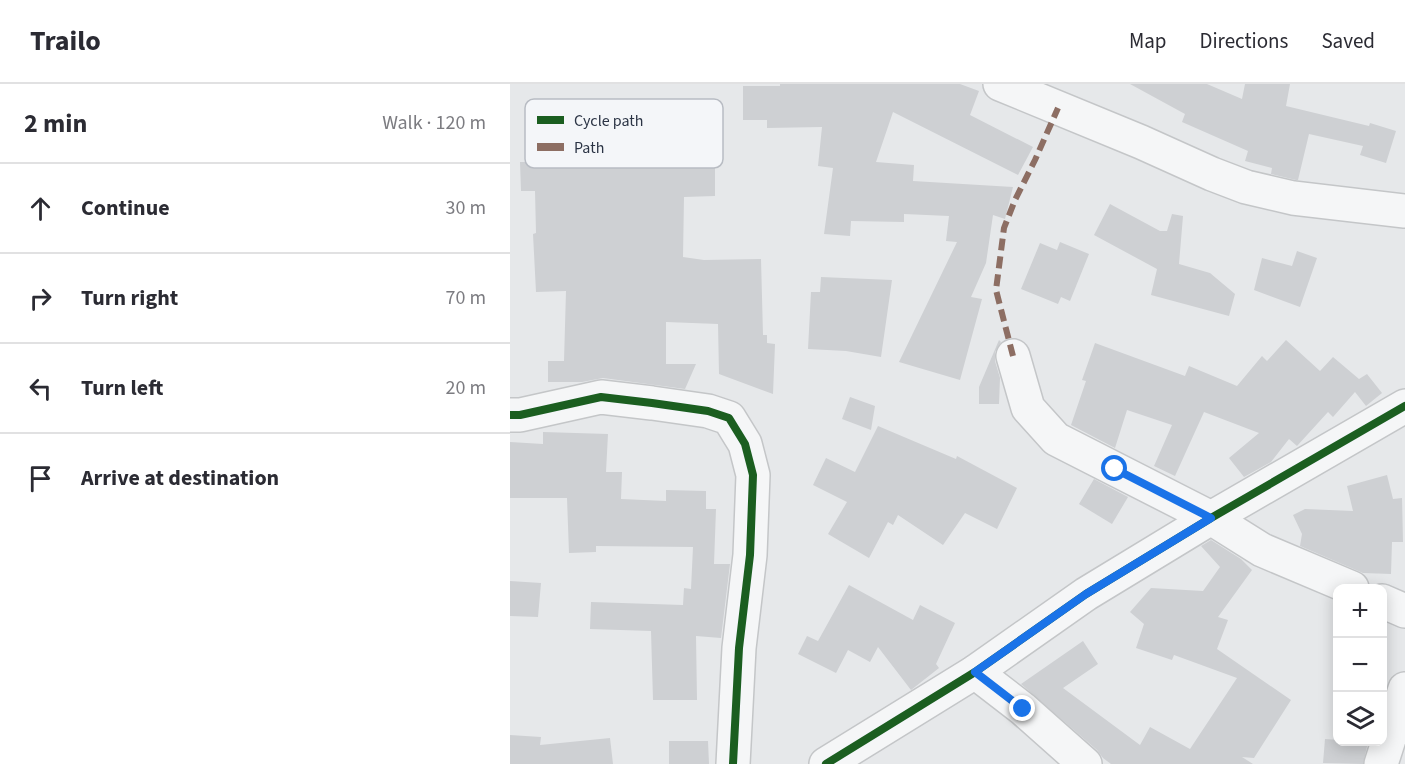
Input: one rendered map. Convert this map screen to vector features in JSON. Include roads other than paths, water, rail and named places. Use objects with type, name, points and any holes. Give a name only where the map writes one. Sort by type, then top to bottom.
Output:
[{"type":"street","points":[[1000,84],[1246,187],[1293,198],[1405,212]]},
{"type":"street","points":[[1013,356],[1028,408],[1056,439],[1211,518],[1262,550],[1343,584]]},
{"type":"street","points":[[510,415],[520,415],[601,397],[708,411],[729,418],[746,444],[753,475],[750,555],[739,648],[733,764]]},
{"type":"street","points":[[826,764],[975,672],[1086,594],[1211,518],[1405,406]]},
{"type":"street","points":[[1387,603],[1405,610]]},
{"type":"street","points":[[975,672],[1023,709],[1085,764]]},
{"type":"street","points":[[1381,764],[1405,689]]}]
